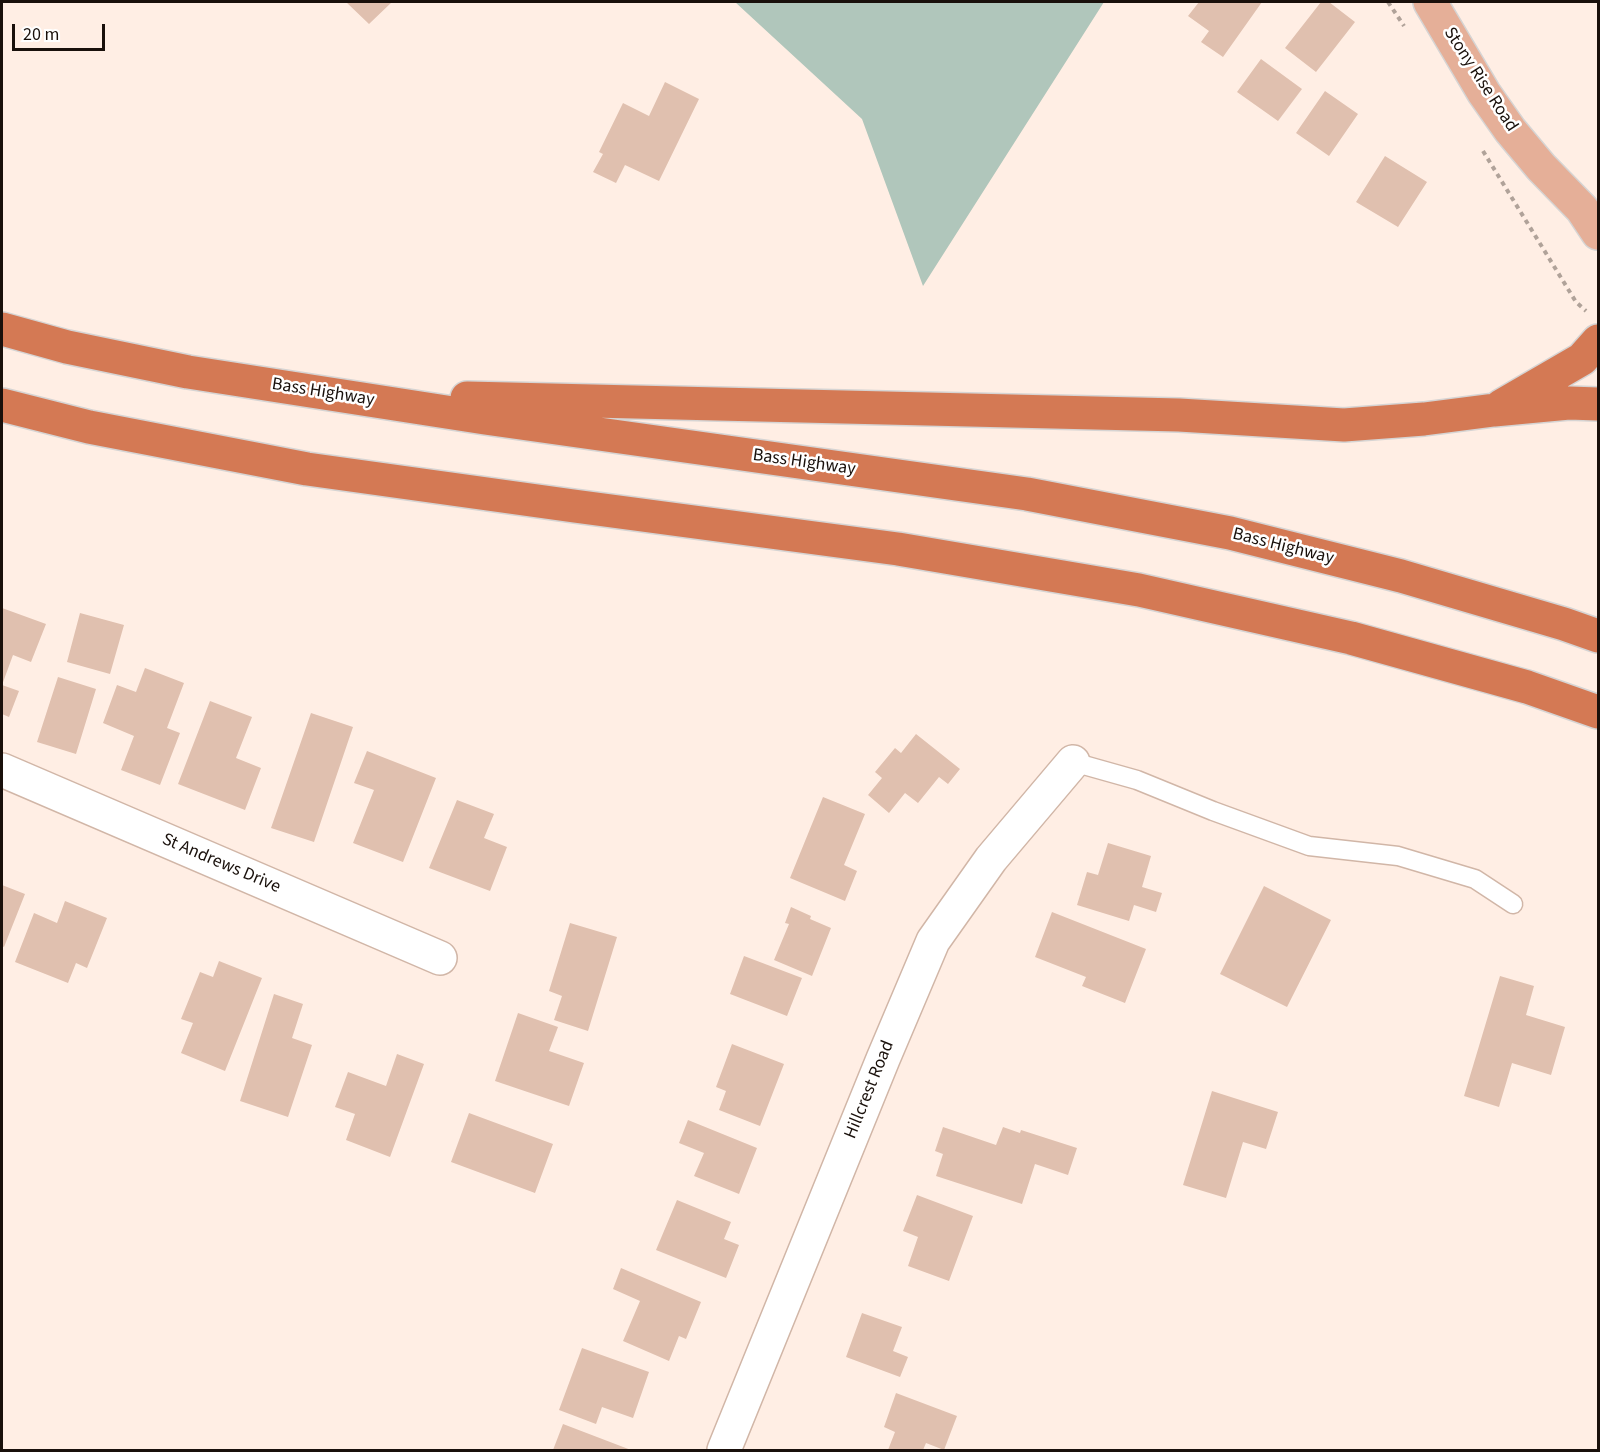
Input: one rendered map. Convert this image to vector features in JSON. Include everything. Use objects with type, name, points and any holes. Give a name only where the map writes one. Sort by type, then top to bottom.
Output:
[{"type":"highway","points":[[1494,410],[1582,358],[1595,328]]},
{"type":"highway","name":"Bass Highway","points":[[2,329],[67,347],[188,372],[473,416],[1027,494],[1252,539],[1401,576],[1599,636]]},
{"type":"highway","points":[[188,372],[457,398],[1179,415],[1344,425],[1424,419],[1569,403],[1599,404]]},
{"type":"highway","points":[[2,405],[89,427],[307,469],[898,549],[1139,590],[1351,638],[1527,687],[1599,711]]},
{"type":"main road","name":"Stony Rise Road","points":[[1430,2],[1484,93],[1510,129],[1541,167],[1593,220]]},
{"type":"street","name":"Hillcrest Road","points":[[724,1450],[878,1070],[933,941],[991,860],[1073,762]]},
{"type":"street","name":"St Andrews Drive","points":[[2,770],[440,958]]},
{"type":"lane","points":[[1073,762],[1137,780],[1213,811],[1310,846],[1398,856],[1475,879],[1513,903]]},
{"type":"path","points":[[1388,2],[1407,31]]},
{"type":"path","points":[[1477,141],[1576,302],[1595,328]]},
{"type":"green space","points":[[735,2],[1104,2],[923,286],[862,119]]},
{"type":"building","points":[[346,2],[392,2],[369,24]]},
{"type":"building","points":[[1199,2],[1262,2],[1223,57],[1201,42],[1209,31],[1188,16]]},
{"type":"building","points":[[1321,2],[1329,2],[1355,22],[1316,72],[1285,48]]},
{"type":"building","points":[[1261,59],[1302,89],[1278,121],[1237,92]]},
{"type":"building","points":[[665,82],[699,99],[659,181],[625,165],[616,183],[593,172],[603,154],[599,152],[623,103],[649,116]]},
{"type":"building","points":[[1325,91],[1358,114],[1329,156],[1296,133]]},
{"type":"building","points":[[1385,156],[1427,182],[1398,227],[1356,202]]},
{"type":"building","points":[[2,608],[46,624],[31,662],[13,655],[2,685]]},
{"type":"building","points":[[80,613],[124,625],[110,674],[67,662]]},
{"type":"building","points":[[145,668],[184,683],[167,728],[180,733],[160,785],[121,770],[134,736],[103,723],[117,685],[136,692]]},
{"type":"building","points":[[58,677],[96,689],[76,754],[37,742]]},
{"type":"building","points":[[2,685],[19,691],[9,717],[2,714]]},
{"type":"building","points":[[210,701],[252,717],[236,758],[261,768],[245,810],[178,784]]},
{"type":"building","points":[[311,713],[353,727],[314,842],[271,828]]},
{"type":"building","points":[[916,734],[960,769],[948,784],[939,777],[918,803],[905,793],[889,813],[868,795],[882,778],[875,772],[895,748],[901,753]]},
{"type":"building","points":[[367,751],[436,778],[403,862],[353,843],[374,790],[354,783]]},
{"type":"building","points":[[823,797],[865,814],[844,865],[857,871],[845,901],[790,878]]},
{"type":"building","points":[[457,800],[494,814],[484,838],[507,847],[490,891],[429,868]]},
{"type":"building","points":[[1108,843],[1151,856],[1142,887],[1162,893],[1156,912],[1134,905],[1129,921],[1077,905],[1087,872],[1098,875]]},
{"type":"building","points":[[2,885],[25,894],[4,947],[2,946]]},
{"type":"building","points":[[1264,886],[1331,920],[1287,1007],[1220,974]]},
{"type":"building","points":[[65,901],[107,918],[87,968],[76,963],[68,983],[15,962],[34,913],[57,923]]},
{"type":"building","points":[[791,907],[831,928],[812,976],[774,960],[789,924],[785,923]]},
{"type":"building","points":[[1052,912],[1146,949],[1125,1003],[1082,986],[1086,977],[1035,957]]},
{"type":"building","points":[[570,923],[617,937],[588,1031],[554,1020],[562,996],[549,991]]},
{"type":"building","points":[[744,956],[802,978],[787,1016],[730,994]]},
{"type":"building","points":[[219,961],[262,978],[225,1071],[181,1053],[193,1023],[181,1019],[200,972],[213,977]]},
{"type":"building","points":[[1500,976],[1534,986],[1526,1015],[1565,1027],[1551,1075],[1512,1063],[1499,1107],[1464,1096]]},
{"type":"building","points":[[274,994],[303,1004],[292,1038],[312,1045],[288,1117],[240,1101]]},
{"type":"building","points":[[518,1013],[558,1027],[549,1051],[584,1063],[569,1106],[495,1081]]},
{"type":"building","points":[[732,1044],[784,1064],[760,1126],[719,1110],[726,1091],[716,1087]]},
{"type":"building","points":[[397,1054],[424,1064],[390,1157],[346,1140],[355,1114],[335,1107],[348,1072],[386,1086]]},
{"type":"building","points":[[1212,1091],[1278,1112],[1266,1149],[1243,1142],[1226,1198],[1183,1185]]},
{"type":"building","points":[[469,1113],[553,1144],[535,1193],[451,1162]]},
{"type":"building","points":[[688,1120],[757,1148],[739,1194],[694,1176],[704,1153],[679,1143]]},
{"type":"building","points":[[943,1127],[996,1145],[1003,1127],[1020,1133],[1021,1130],[1077,1148],[1068,1175],[1035,1164],[1022,1204],[936,1176],[943,1154],[935,1151]]},
{"type":"building","points":[[917,1195],[973,1216],[949,1281],[908,1266],[918,1237],[903,1231]]},
{"type":"building","points":[[677,1200],[731,1222],[724,1239],[739,1245],[726,1278],[656,1250]]},
{"type":"building","points":[[621,1268],[701,1302],[686,1339],[679,1336],[669,1361],[623,1341],[640,1301],[613,1289]]},
{"type":"building","points":[[862,1313],[902,1327],[893,1351],[908,1357],[900,1377],[846,1357]]},
{"type":"building","points":[[582,1348],[649,1372],[633,1418],[602,1407],[596,1424],[559,1410]]},
{"type":"building","points":[[896,1393],[957,1416],[944,1450],[926,1443],[923,1450],[888,1450],[895,1432],[884,1427]]},
{"type":"building","points":[[563,1424],[631,1450],[553,1450]]}]
